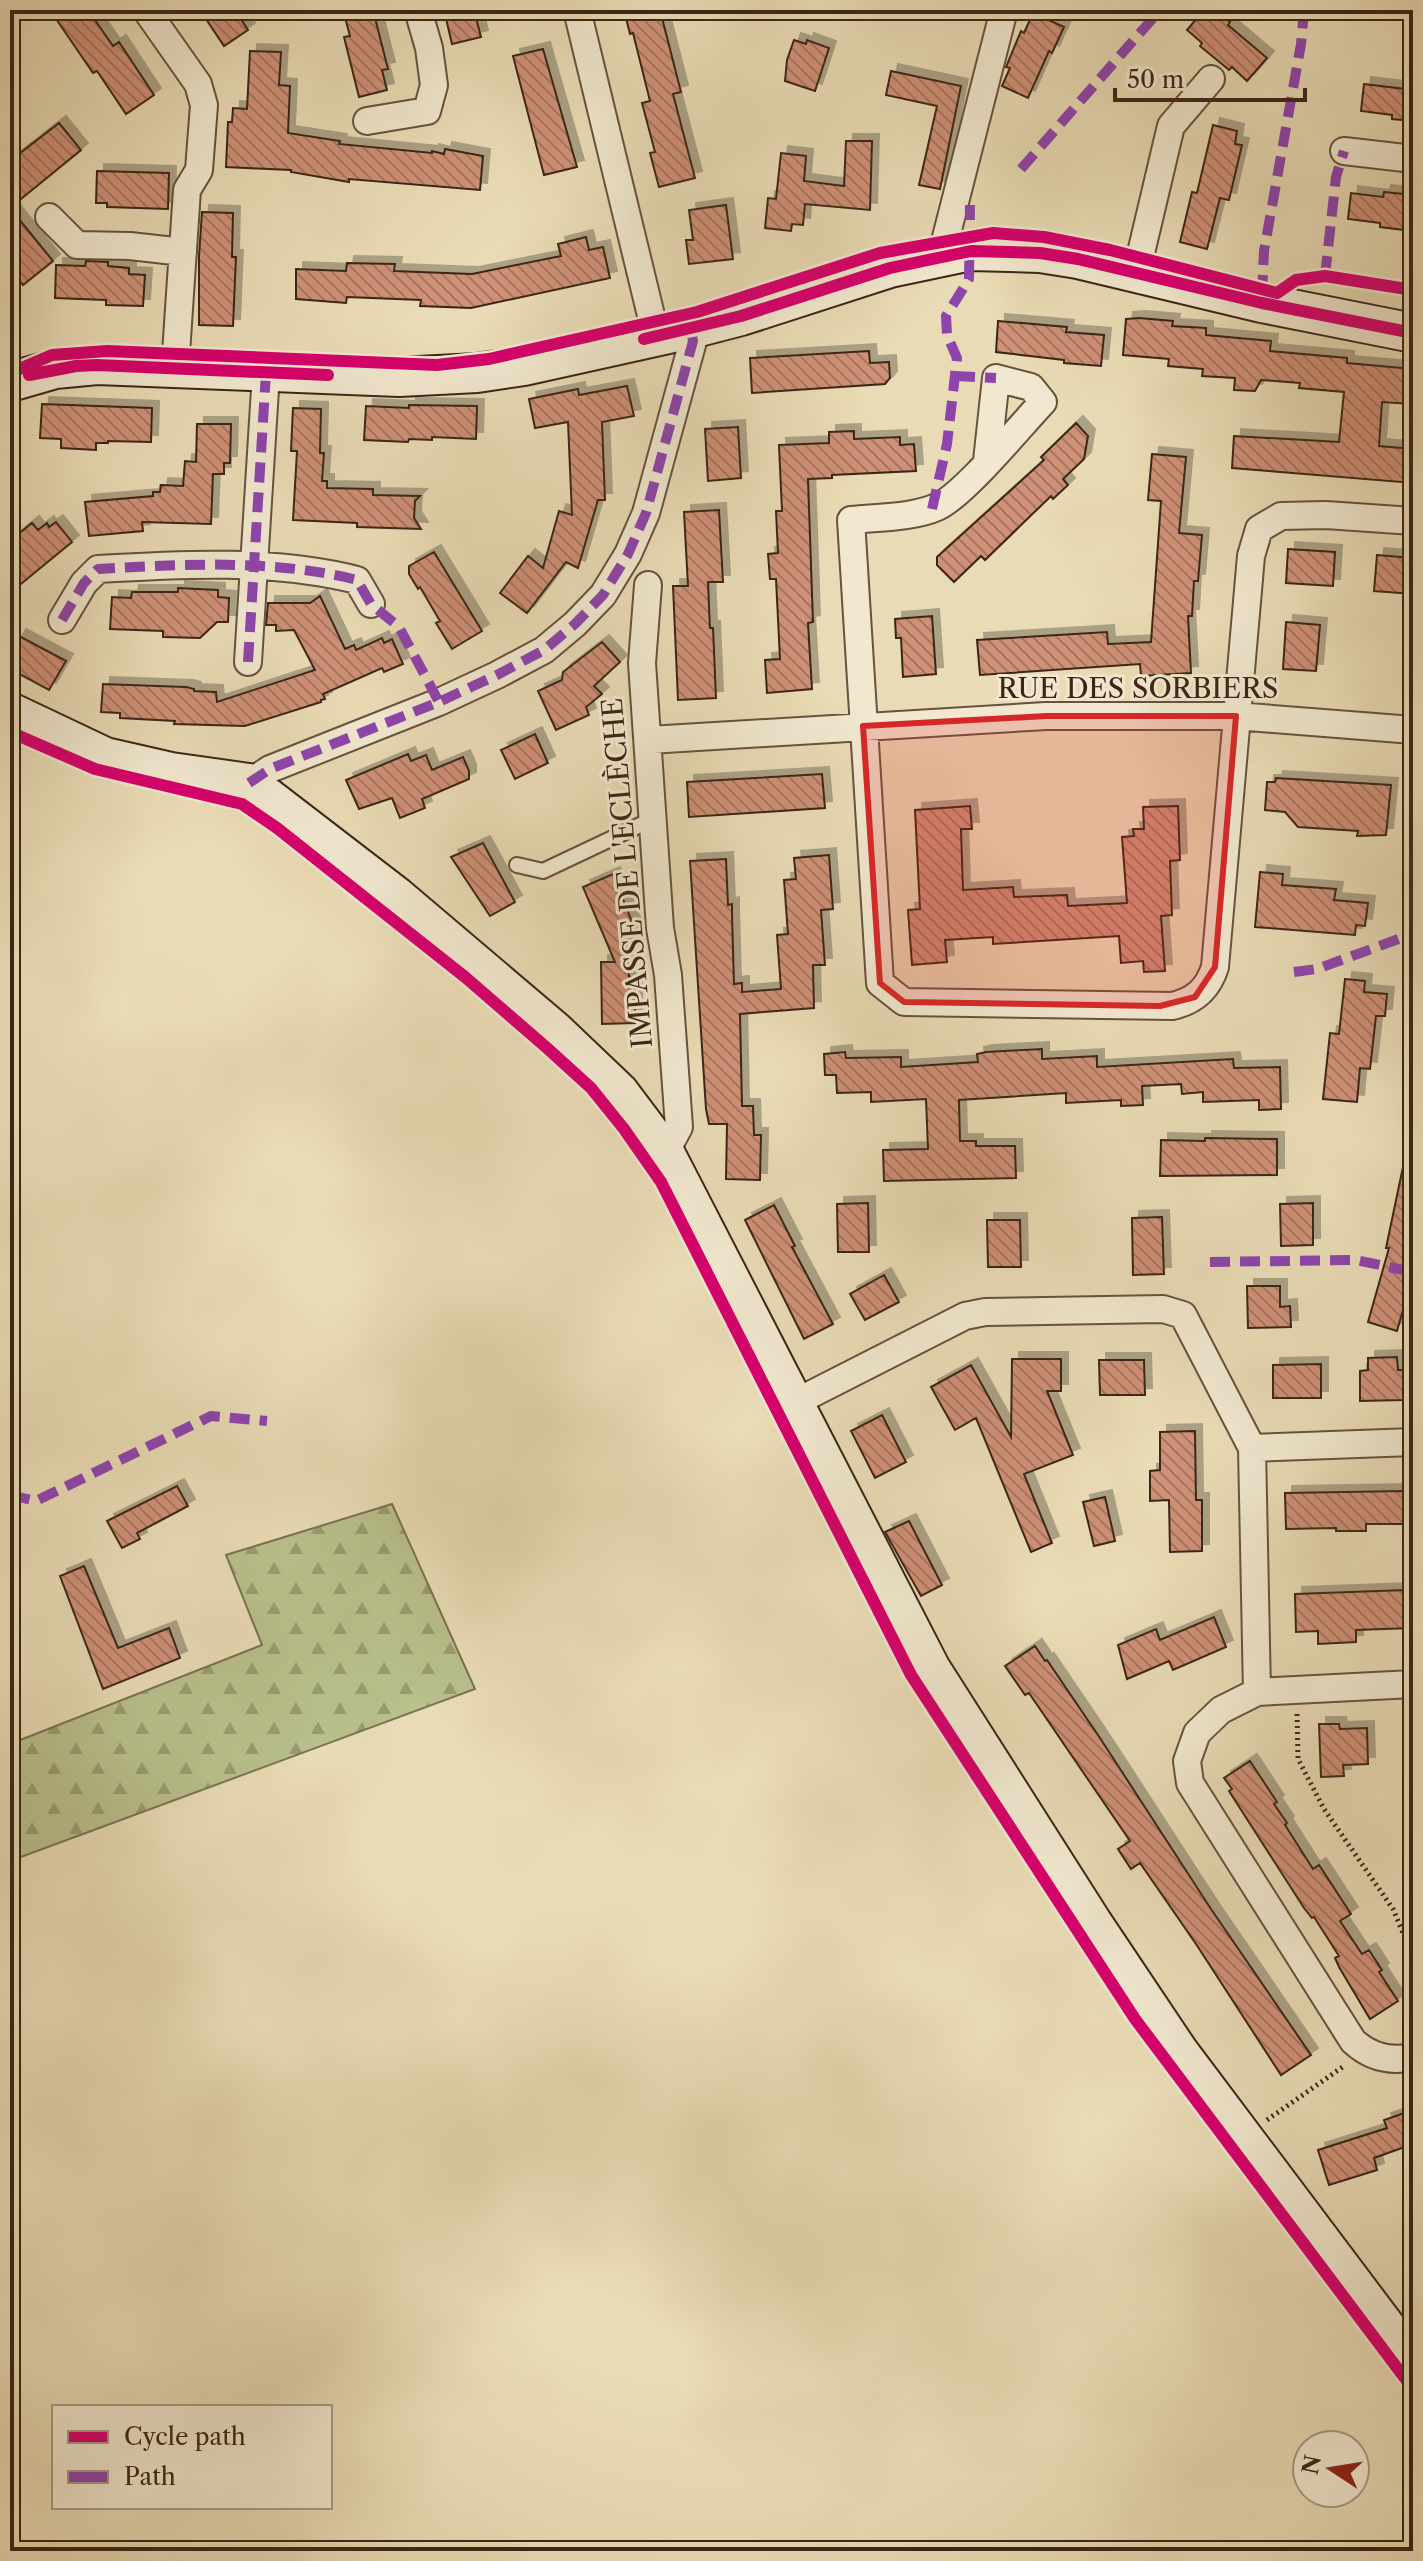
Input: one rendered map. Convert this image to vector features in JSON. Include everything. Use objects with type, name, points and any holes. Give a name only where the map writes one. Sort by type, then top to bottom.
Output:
[{"type":"street","points":[[146,10],[198,84],[204,105],[199,170],[187,190],[175,368]]},
{"type":"street","points":[[367,121],[427,111],[434,85],[429,48],[418,10]]},
{"type":"street","points":[[249,783],[270,769],[439,702],[544,650],[603,595],[628,554],[646,513],[693,341],[674,332],[577,10]]},
{"type":"street","points":[[941,257],[1004,10]]},
{"type":"street","points":[[1136,274],[1171,126],[1211,79]]},
{"type":"street","points":[[1344,151],[1413,159]]},
{"type":"street","points":[[49,217],[77,245],[130,246],[183,252]]},
{"type":"street","points":[[10,382],[36,373],[76,366],[444,377],[524,366],[741,316],[890,268],[971,251],[1040,253],[1313,315],[1413,333]]},
{"type":"street","points":[[248,662],[266,373]]},
{"type":"street","points":[[987,461],[940,506],[912,513],[851,520],[880,983],[904,1002],[1172,1006],[1185,1003],[1203,990],[1215,967],[1251,556],[1259,529],[1281,516],[1326,515],[1413,521]]},
{"type":"street","points":[[62,620],[84,583],[98,569],[160,565],[319,571],[357,580],[371,604]]},
{"type":"street","name":"IMPASSE DE L'ECLÈCHE","points":[[648,585],[642,663],[660,928],[668,975],[679,1127],[665,1153]]},
{"type":"street","points":[[10,712],[105,757],[171,772],[249,783],[396,896],[555,1031],[619,1092],[665,1153],[931,1669],[1179,2052],[1413,2363]]},
{"type":"street","name":"RUE DES SORBIERS","points":[[649,740],[1046,716],[1236,716],[1413,730]]},
{"type":"street","points":[[794,1403],[965,1316],[985,1312],[1163,1309],[1183,1315],[1252,1448],[1257,1692]]},
{"type":"street","points":[[1252,1448],[1413,1442]]},
{"type":"street","points":[[1413,1684],[1257,1692],[1221,1710],[1197,1733],[1187,1761],[1190,1783],[1289,1935],[1353,2041],[1379,2057],[1401,2060],[1413,2057]]},
{"type":"lane","points":[[517,865],[543,871],[653,819]]},
{"type":"path","points":[[1298,1690],[1298,1759],[1324,1809],[1393,1909],[1413,1957]]},
{"type":"path","points":[[1243,2137],[1365,2051]]},
{"type":"highlighted area","points":[[1046,716],[1236,716],[1215,967],[1195,997],[1160,1006],[904,1002],[880,983],[863,726]]},
{"type":"green space","points":[[392,1504],[475,1689],[10,1861],[10,1744],[262,1645],[226,1555]]},
{"type":"building","points":[[50,10],[88,10],[113,46],[119,42],[154,95],[126,114],[97,71],[93,73]]},
{"type":"building","points":[[200,10],[235,10],[248,30],[224,46]]},
{"type":"building","points":[[343,10],[373,10],[388,69],[382,70],[387,90],[359,97],[344,37],[350,36]]},
{"type":"building","points":[[444,10],[474,10],[481,37],[452,44]]},
{"type":"building","points":[[624,10],[660,10],[681,92],[673,94],[695,178],[659,187],[650,153],[655,152],[642,103],[650,101]]},
{"type":"building","points":[[1204,10],[1216,10],[1230,22],[1228,25],[1267,58],[1247,81],[1200,46],[1202,43],[1187,30]]},
{"type":"building","points":[[1033,13],[1064,27],[1052,53],[1049,51],[1028,98],[1002,86],[1010,68],[1006,67],[1021,31],[1024,33]]},
{"type":"building","points":[[794,40],[806,44],[807,40],[829,48],[815,91],[785,81],[787,60]]},
{"type":"building","points":[[543,49],[577,167],[544,175],[513,56]]},
{"type":"building","points":[[250,51],[281,52],[279,85],[290,86],[288,133],[340,141],[339,144],[444,154],[445,149],[483,156],[480,190],[349,179],[349,182],[291,170],[226,167],[228,122],[232,122],[233,108],[247,109]]},
{"type":"building","points":[[891,71],[961,86],[940,189],[919,185],[937,106],[886,95]]},
{"type":"building","points":[[1364,84],[1413,90],[1413,121],[1361,111]]},
{"type":"building","points":[[59,123],[81,150],[10,208],[10,161]]},
{"type":"building","points":[[1213,125],[1237,131],[1235,144],[1242,145],[1229,200],[1220,198],[1207,249],[1180,242],[1192,192],[1197,193]]},
{"type":"building","points":[[846,141],[872,141],[870,210],[805,204],[803,225],[792,224],[791,231],[765,228],[768,198],[776,199],[781,153],[806,156],[804,181],[844,186]]},
{"type":"building","points":[[97,171],[169,173],[168,209],[107,207],[107,203],[96,203]]},
{"type":"building","points":[[1384,192],[1413,195],[1413,231],[1348,219],[1351,193],[1383,197]]},
{"type":"building","points":[[726,205],[733,259],[689,264],[686,240],[693,240],[689,210]]},
{"type":"building","points":[[10,208],[53,261],[23,285],[10,269]]},
{"type":"building","points":[[202,212],[233,213],[232,257],[236,257],[233,326],[199,325]]},
{"type":"building","points":[[586,237],[589,250],[603,247],[610,278],[471,308],[420,306],[421,300],[347,297],[346,303],[296,299],[296,269],[346,271],[347,263],[395,264],[394,271],[472,274],[561,256],[558,244]]},
{"type":"building","points":[[86,261],[108,262],[108,266],[129,268],[129,274],[145,275],[143,306],[106,305],[106,300],[55,298],[56,265],[85,266]]},
{"type":"building","points":[[1126,319],[1173,321],[1172,326],[1206,328],[1206,335],[1271,341],[1270,351],[1347,358],[1347,363],[1413,369],[1411,404],[1382,402],[1379,446],[1413,449],[1413,483],[1232,468],[1234,436],[1339,442],[1344,392],[1299,388],[1300,383],[1261,380],[1255,391],[1234,390],[1235,378],[1202,376],[1203,369],[1168,366],[1169,359],[1123,355]]},
{"type":"building","points":[[998,321],[1067,327],[1066,332],[1104,335],[1101,366],[996,352]]},
{"type":"building","points":[[869,351],[870,363],[889,362],[890,378],[885,384],[752,393],[750,358]]},
{"type":"building","points":[[627,386],[634,416],[602,422],[605,500],[598,500],[578,568],[566,562],[527,613],[500,593],[528,556],[543,568],[559,511],[572,515],[568,422],[535,428],[529,399],[578,389],[579,395]]},
{"type":"building","points":[[42,404],[152,408],[151,442],[108,441],[96,443],[96,450],[61,448],[61,439],[40,438]]},
{"type":"building","points":[[409,405],[477,406],[476,439],[364,440],[366,406],[409,408]]},
{"type":"building","points":[[293,408],[321,409],[322,481],[327,481],[327,488],[373,489],[373,495],[420,496],[415,501],[414,518],[421,529],[357,527],[357,523],[293,520],[297,451],[291,451]]},
{"type":"building","points":[[1076,423],[1088,436],[1084,459],[1063,479],[1068,485],[1053,499],[1051,496],[985,560],[981,556],[954,582],[937,565],[937,557],[1044,460],[1041,457]]},
{"type":"building","points":[[197,424],[231,424],[230,463],[224,463],[224,474],[213,474],[211,524],[142,522],[143,531],[89,536],[85,502],[153,496],[153,492],[160,492],[161,485],[183,486],[185,461],[196,462]]},
{"type":"building","points":[[738,427],[741,478],[708,481],[705,429]]},
{"type":"building","points":[[854,431],[854,439],[900,437],[900,445],[914,444],[916,471],[808,479],[813,622],[808,623],[812,689],[767,693],[765,660],[780,659],[776,579],[770,579],[768,554],[778,553],[776,511],[782,511],[779,445],[829,443],[829,432]]},
{"type":"building","points":[[1152,454],[1186,457],[1179,533],[1202,535],[1192,616],[1188,616],[1191,673],[1141,676],[1140,664],[980,675],[977,640],[1107,632],[1108,644],[1151,642],[1161,501],[1148,500]]},
{"type":"building","points":[[719,510],[723,582],[708,582],[716,698],[678,700],[673,586],[688,586],[684,512]]},
{"type":"building","points":[[56,522],[72,542],[10,593],[10,541],[32,523],[38,530],[47,523],[49,527]]},
{"type":"building","points":[[1288,549],[1335,552],[1333,586],[1286,583]]},
{"type":"building","points":[[434,552],[482,631],[452,649],[436,623],[440,621],[409,574],[409,566]]},
{"type":"building","points":[[1377,555],[1413,558],[1413,594],[1374,591]]},
{"type":"building","points":[[178,588],[218,590],[218,597],[229,598],[228,622],[217,622],[200,638],[163,637],[163,631],[110,629],[112,597],[131,598],[132,592],[178,592]]},
{"type":"building","points":[[320,596],[345,649],[354,645],[356,650],[382,638],[384,643],[392,639],[403,664],[384,672],[382,668],[323,694],[325,699],[321,702],[245,726],[174,724],[175,721],[120,718],[120,713],[101,712],[103,684],[186,687],[194,691],[216,692],[217,702],[315,670],[294,630],[276,631],[276,625],[266,625],[268,603],[310,603]]},
{"type":"building","points":[[932,616],[936,674],[903,677],[901,638],[896,638],[895,619]]},
{"type":"building","points":[[1286,622],[1320,625],[1316,671],[1283,669]]},
{"type":"building","points":[[19,636],[66,661],[49,690],[10,669],[10,652]]},
{"type":"building","points":[[602,642],[620,662],[594,686],[602,694],[586,707],[589,715],[556,730],[538,691],[562,680],[563,672]]},
{"type":"building","points":[[535,734],[548,763],[515,779],[501,750]]},
{"type":"building","points":[[408,754],[411,761],[426,755],[432,770],[463,757],[469,779],[422,799],[425,808],[400,818],[392,798],[359,809],[346,780]]},
{"type":"building","points":[[822,774],[825,808],[689,817],[687,782]]},
{"type":"building","points":[[1276,778],[1391,785],[1386,835],[1357,836],[1358,831],[1298,827],[1285,812],[1265,810],[1267,782],[1275,782]]},
{"type":"building","points":[[970,806],[972,829],[961,829],[963,890],[1013,887],[1014,897],[1067,895],[1068,906],[1127,903],[1122,837],[1134,836],[1133,829],[1144,829],[1143,807],[1178,806],[1180,860],[1170,861],[1172,915],[1161,916],[1165,971],[1144,972],[1143,961],[1121,963],[1119,936],[993,944],[993,937],[945,940],[947,962],[912,965],[908,910],[920,909],[915,810]]},
{"type":"building","points":[[483,843],[515,902],[490,916],[451,857]]},
{"type":"building","points":[[829,855],[833,909],[821,910],[825,965],[813,965],[814,1008],[740,1014],[742,1106],[753,1106],[754,1135],[761,1135],[760,1180],[726,1179],[727,1124],[709,1124],[706,1109],[690,861],[726,859],[728,905],[732,904],[734,984],[742,983],[742,992],[781,989],[777,935],[788,934],[784,880],[796,879],[794,858]]},
{"type":"building","points":[[1260,872],[1283,874],[1282,885],[1336,889],[1334,900],[1368,903],[1365,926],[1356,925],[1355,935],[1255,927]]},
{"type":"building","points":[[613,874],[636,932],[628,935],[629,977],[635,977],[635,1023],[602,1024],[601,962],[615,962],[583,887]]},
{"type":"building","points":[[1345,979],[1365,981],[1364,992],[1387,994],[1385,1016],[1376,1016],[1370,1069],[1360,1068],[1357,1102],[1323,1099],[1330,1033],[1339,1034]]},
{"type":"building","points":[[1042,1049],[1042,1059],[1097,1056],[1097,1067],[1233,1059],[1234,1068],[1280,1067],[1281,1109],[1259,1110],[1259,1100],[1203,1102],[1203,1092],[1182,1094],[1181,1084],[1142,1086],[1143,1105],[1121,1106],[1121,1100],[1066,1103],[1066,1093],[959,1100],[960,1141],[976,1141],[976,1146],[1015,1146],[1016,1178],[884,1181],[883,1150],[928,1149],[926,1099],[871,1102],[871,1092],[837,1093],[836,1075],[825,1075],[824,1054],[845,1052],[846,1058],[901,1057],[901,1067],[978,1062],[977,1054],[986,1052]]},
{"type":"building","points":[[1205,1138],[1277,1139],[1277,1175],[1160,1176],[1161,1140],[1205,1141]]},
{"type":"building","points":[[1404,1162],[1413,1163],[1413,1305],[1405,1303],[1397,1331],[1368,1322],[1389,1248],[1386,1248]]},
{"type":"building","points":[[868,1203],[869,1252],[838,1252],[837,1204]]},
{"type":"building","points":[[1313,1203],[1313,1245],[1281,1246],[1280,1204]]},
{"type":"building","points":[[774,1205],[795,1246],[792,1247],[833,1324],[804,1339],[745,1220]]},
{"type":"building","points":[[1162,1217],[1164,1274],[1133,1275],[1132,1218]]},
{"type":"building","points":[[987,1220],[1020,1220],[1021,1267],[988,1267]]},
{"type":"building","points":[[884,1275],[899,1302],[865,1320],[850,1294]]},
{"type":"building","points":[[1247,1286],[1280,1286],[1280,1307],[1290,1306],[1291,1327],[1248,1328]]},
{"type":"building","points":[[1397,1357],[1398,1370],[1403,1370],[1404,1400],[1360,1401],[1360,1371],[1368,1370],[1368,1358]]},
{"type":"building","points":[[1012,1359],[1061,1359],[1061,1391],[1047,1391],[1073,1455],[1024,1474],[1052,1543],[1031,1552],[976,1418],[955,1430],[931,1387],[971,1365],[1011,1437]]},
{"type":"building","points":[[1099,1360],[1144,1360],[1145,1395],[1100,1395]]},
{"type":"building","points":[[1321,1364],[1321,1398],[1273,1398],[1273,1365]]},
{"type":"building","points":[[882,1415],[906,1462],[875,1478],[851,1431]]},
{"type":"building","points":[[1195,1431],[1196,1500],[1202,1500],[1202,1551],[1170,1552],[1169,1500],[1150,1501],[1150,1471],[1160,1470],[1160,1432]]},
{"type":"building","points":[[177,1486],[188,1506],[137,1533],[140,1539],[122,1548],[107,1521]]},
{"type":"building","points":[[1403,1491],[1403,1524],[1366,1524],[1366,1531],[1286,1529],[1285,1493]]},
{"type":"building","points":[[1105,1497],[1115,1541],[1094,1546],[1083,1502]]},
{"type":"building","points":[[909,1521],[942,1585],[921,1596],[885,1532]]},
{"type":"building","points":[[84,1566],[118,1648],[169,1628],[180,1658],[103,1689],[60,1576]]},
{"type":"building","points":[[1406,1590],[1407,1607],[1413,1606],[1413,1628],[1356,1630],[1356,1642],[1318,1644],[1318,1631],[1296,1632],[1295,1594]]},
{"type":"building","points":[[1214,1617],[1226,1647],[1173,1670],[1169,1661],[1127,1679],[1118,1645],[1156,1629],[1160,1640]]},
{"type":"building","points":[[1035,1646],[1100,1738],[1311,2055],[1281,2075],[1140,1863],[1131,1869],[1118,1849],[1130,1841],[1029,1693],[1025,1695],[1005,1666]]},
{"type":"building","points":[[1319,1724],[1339,1724],[1340,1729],[1367,1728],[1368,1764],[1343,1765],[1344,1776],[1321,1777]]},
{"type":"building","points":[[1250,1761],[1277,1802],[1274,1804],[1287,1823],[1285,1825],[1313,1869],[1319,1865],[1351,1914],[1340,1921],[1362,1954],[1369,1950],[1398,2001],[1370,2019],[1339,1967],[1335,1958],[1339,1956],[1314,1917],[1304,1908],[1229,1791],[1232,1789],[1224,1778]]},
{"type":"building","points":[[1413,2110],[1413,2144],[1374,2158],[1377,2170],[1329,2185],[1318,2150],[1387,2128],[1384,2120]]},
{"type":"marked path","points":[[1021,169],[1160,10]]},
{"type":"marked path","points":[[1262,295],[1264,251],[1301,44],[1304,10]]},
{"type":"marked path","points":[[1325,276],[1336,177],[1344,151]]},
{"type":"marked path","points":[[932,509],[947,444],[957,358],[947,335],[946,316],[969,279],[970,205]]},
{"type":"marked path","points":[[249,783],[270,769],[439,702],[497,675],[544,650],[575,624],[603,595],[628,554],[646,513],[693,341],[691,329]]},
{"type":"marked path","points":[[248,662],[266,373]]},
{"type":"marked path","points":[[955,376],[996,378]]},
{"type":"marked path","points":[[62,620],[84,583],[98,569],[228,565],[325,573],[357,580],[371,604],[399,627],[439,702]]},
{"type":"marked path","points":[[1294,972],[1317,969],[1401,938],[1413,939]]},
{"type":"marked path","points":[[1210,1262],[1356,1260],[1413,1272]]},
{"type":"marked path","points":[[10,1495],[36,1501],[211,1416],[267,1421]]},
{"type":"cycle path","points":[[10,373],[52,355],[107,351],[437,365],[489,359],[697,312],[880,253],[993,233],[1044,237],[1110,250],[1277,293],[1296,280],[1325,276],[1413,290]]},
{"type":"cycle path","points":[[644,339],[741,316],[890,268],[971,251],[1040,253],[1078,259],[1262,303],[1413,333]]},
{"type":"cycle path","points":[[29,375],[97,365],[328,375]]},
{"type":"cycle path","points":[[10,732],[95,769],[242,804],[277,828],[465,977],[591,1088],[661,1182],[911,1675],[1135,2019],[1413,2389]]}]
